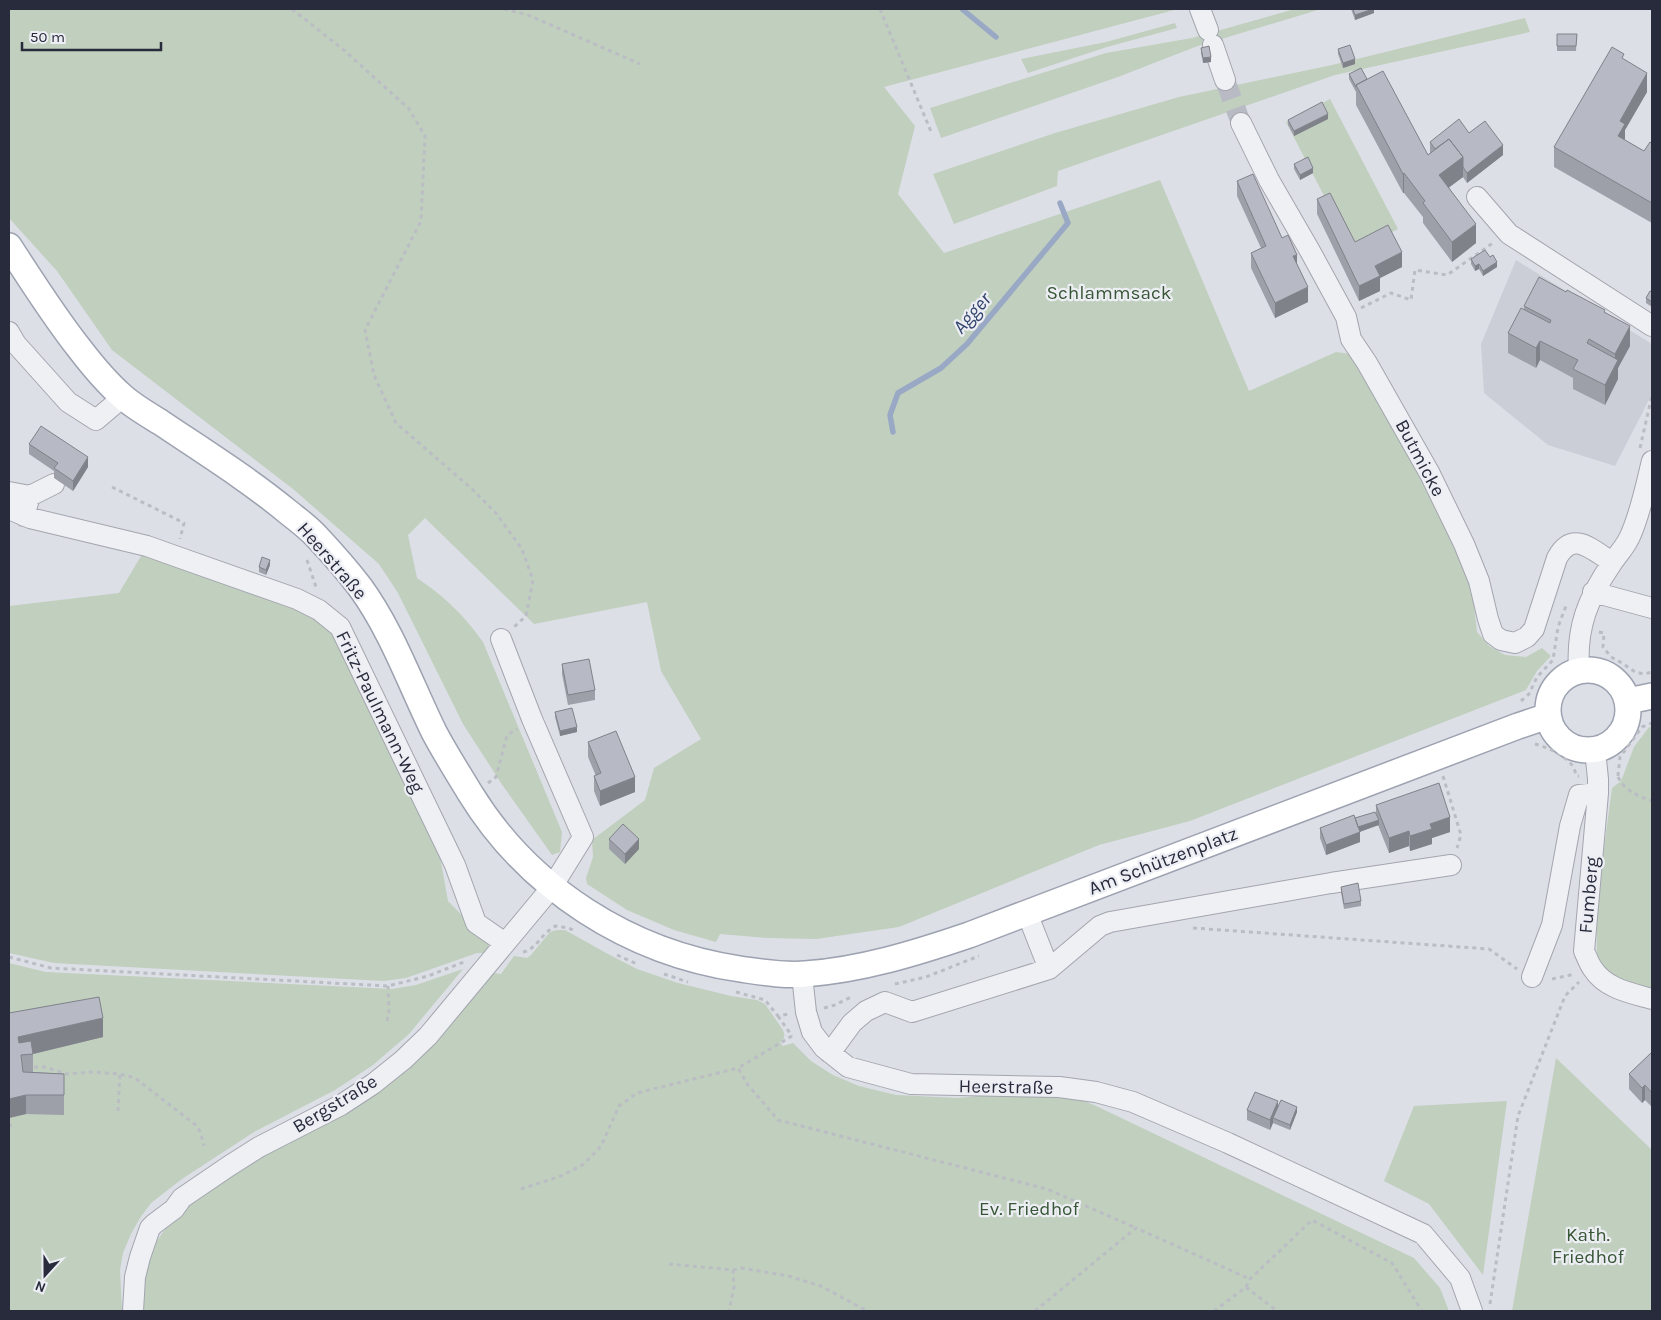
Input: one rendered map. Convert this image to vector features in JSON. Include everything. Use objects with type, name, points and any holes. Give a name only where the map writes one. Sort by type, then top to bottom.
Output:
[{"type":"main road","name":"Heerstraße","points":[[9,246],[56,319],[96,370],[123,397],[270,497],[314,534],[360,586],[383,625],[436,734],[471,795],[504,840],[529,867],[586,912],[625,934],[666,952],[716,965],[802,974]]},
{"type":"main road","points":[[1592,669],[1604,672],[1615,679],[1623,689],[1628,701],[1629,714],[1625,727],[1618,738],[1608,746],[1595,750],[1582,750],[1570,746],[1559,739],[1552,728],[1548,716],[1551,692],[1558,682],[1568,674],[1579,670],[1592,669]]},
{"type":"main road","points":[[1628,701],[1652,696]]},
{"type":"main road","points":[[1522,724],[1548,716]]},
{"type":"main road","name":"Am Schützenplatz","points":[[802,974],[839,970],[903,957],[969,935],[1522,724]]},
{"type":"street","points":[[1200,9],[1225,80]]},
{"type":"street","name":"Butmicke","points":[[1241,123],[1269,180],[1346,317],[1352,340],[1430,474],[1464,544],[1479,581],[1493,634],[1502,640],[1515,643],[1527,637],[1534,629],[1557,558],[1562,549],[1574,543],[1585,544],[1612,562]]},
{"type":"street","points":[[1477,197],[1508,232],[1652,326]]},
{"type":"street","points":[[9,332],[16,344],[68,402],[96,420],[123,397]]},
{"type":"street","points":[[1579,670],[1578,653],[1586,606],[1612,562],[1631,536],[1652,460]]},
{"type":"street","points":[[18,515],[30,496],[54,484]]},
{"type":"street","points":[[9,492],[30,496]]},
{"type":"street","name":"Fritz-Paulmann-Weg","points":[[18,515],[147,546],[297,599],[319,610],[340,626],[455,865],[476,923],[499,951]]},
{"type":"street","points":[[1593,592],[1652,608]]},
{"type":"street","points":[[502,639],[533,722],[584,837],[552,887]]},
{"type":"street","name":"Fumberg","points":[[1595,750],[1598,786],[1584,951],[1592,969],[1612,987],[1652,1000]]},
{"type":"street","points":[[1532,977],[1552,925],[1570,826],[1579,796],[1598,786]]},
{"type":"street","points":[[830,1053],[852,1023],[866,1011],[885,1002],[912,1012],[1049,969],[1100,926],[1110,922],[1331,883],[1451,865]]},
{"type":"street","name":"Bergstraße","points":[[134,1311],[137,1270],[148,1234],[154,1224],[174,1209],[185,1196],[260,1147],[341,1105],[373,1084],[428,1036],[552,887]]},
{"type":"street","points":[[1026,913],[1049,969]]},
{"type":"street","name":"Heerstraße","points":[[802,974],[806,1012],[812,1032],[824,1048],[848,1067],[911,1084],[1059,1087],[1096,1092],[1133,1102],[1228,1143],[1423,1234],[1460,1278],[1472,1311]]},
{"type":"path","points":[[292,9],[345,51],[409,108],[425,136],[422,221],[365,330],[374,375],[396,423],[472,489],[496,513],[522,549],[533,580],[526,616],[502,639]]},
{"type":"path","points":[[504,9],[528,15],[640,64]]},
{"type":"path","points":[[880,9],[932,134]]},
{"type":"path","points":[[1369,304],[1391,293],[1411,300],[1415,270],[1447,275],[1508,232]]},
{"type":"path","points":[[112,487],[184,523],[175,556]]},
{"type":"path","points":[[1558,627],[1553,660],[1537,677],[1529,694],[1522,724],[1543,746],[1572,764],[1577,776],[1598,786],[1618,776]]},
{"type":"path","points":[[1596,632],[1604,633],[1603,647],[1611,657],[1622,662],[1635,672],[1644,674],[1652,672]]},
{"type":"path","points":[[471,795],[496,776],[507,736],[533,722]]},
{"type":"path","points":[[1652,722],[1642,727],[1620,757],[1618,776],[1624,787],[1652,801]]},
{"type":"path","points":[[1442,773],[1462,836],[1451,865]]},
{"type":"path","points":[[1188,928],[1489,949],[1520,972],[1541,982],[1592,969]]},
{"type":"path","points":[[9,957],[52,968],[388,986],[428,976],[499,951]]},
{"type":"path","points":[[1489,1311],[1518,1116],[1565,996],[1592,969]]},
{"type":"path","points":[[387,1022],[390,1011],[388,986]]},
{"type":"path","points":[[521,1189],[562,1176],[584,1164],[601,1146],[619,1106],[637,1093],[738,1068],[792,1036]]},
{"type":"path","points":[[34,1067],[45,1067],[67,1074],[93,1072],[120,1074],[135,1078],[197,1126],[204,1146]]},
{"type":"path","points":[[738,1068],[748,1085],[778,1120],[1047,1188],[1250,1279]]},
{"type":"path","points":[[118,1111],[120,1074]]},
{"type":"path","points":[[1214,1311],[1246,1287],[1250,1279],[1312,1220],[1392,1263],[1422,1311]]},
{"type":"path","points":[[1035,1311],[1136,1228]]},
{"type":"path","points":[[669,1264],[734,1270],[742,1268],[788,1276],[821,1286],[866,1311]]},
{"type":"path","points":[[729,1311],[734,1287],[734,1270]]},
{"type":"path","points":[[1246,1287],[1277,1311]]},
{"type":"shaded area","points":[[1516,260],[1652,344],[1652,394],[1615,466],[1548,445],[1484,393],[1481,344]]},
{"type":"green space","name":"Schlammsack","points":[[9,9],[1178,9],[884,87],[915,126],[898,194],[944,253],[1160,180],[1249,391],[1336,352],[1357,355],[1462,561],[1473,597],[1477,632],[1489,646],[1505,655],[1526,657],[1542,648],[1551,656],[1537,671],[1526,690],[1190,821],[1099,845],[899,927],[816,939],[720,934],[716,942],[674,930],[627,910],[587,884],[586,878],[593,857],[592,840],[645,800],[654,768],[701,739],[661,671],[647,602],[534,624],[425,518],[408,535],[417,578],[437,592],[453,607],[483,642],[562,832],[560,852],[552,855],[503,786],[463,724],[398,593],[379,564],[293,489],[112,350],[57,271],[9,218]]},
{"type":"green space","points":[[1295,9],[1321,9],[1195,47],[1118,77],[941,138],[930,108],[1106,53],[1192,38]]},
{"type":"green space","points":[[1525,18],[1530,32],[1335,75],[1058,171],[1057,186],[954,224],[933,174],[1055,133],[1179,97],[1332,65]]},
{"type":"green space","points":[[1175,23],[1177,28],[1107,47],[1028,73],[1021,59],[1106,42]]},
{"type":"green space","points":[[1330,99],[1398,229],[1353,252],[1286,122]]},
{"type":"green space","points":[[147,546],[319,610],[433,818],[448,901],[485,939],[489,946],[487,953],[477,953],[406,978],[384,981],[54,963],[9,953],[9,606],[119,593]]},
{"type":"green space","points":[[1649,727],[1652,727],[1652,992],[1617,983],[1597,959],[1596,908],[1612,788],[1621,781],[1634,747]]},
{"type":"green space","name":"Ev. Friedhof","points":[[565,930],[637,969],[678,983],[731,996],[757,1000],[765,1004],[783,1030],[784,1037],[780,1042],[783,1046],[793,1043],[811,1061],[833,1075],[859,1086],[896,1095],[958,1098],[1015,1092],[1066,1094],[1094,1105],[1414,1258],[1440,1288],[1449,1311],[141,1311],[141,1280],[151,1249],[173,1218],[236,1170],[345,1110],[493,973],[501,974],[514,956],[527,958],[550,932]]},
{"type":"green space","points":[[9,963],[46,972],[392,989],[416,985],[463,969],[409,1034],[373,1065],[335,1090],[254,1132],[182,1179],[151,1203],[131,1234],[123,1253],[120,1270],[122,1311],[9,1311]]},
{"type":"green space","name":"Kath. Friedhof","points":[[1556,1058],[1652,1150],[1652,1311],[1512,1311]]},
{"type":"green space","points":[[1507,1101],[1483,1275],[1429,1204],[1384,1181],[1414,1106]]},
{"type":"building","points":[[1353,9],[1373,9],[1355,15]]},
{"type":"building","points":[[1557,34],[1577,34],[1576,46],[1557,46]]},
{"type":"building","points":[[1350,45],[1355,59],[1343,63],[1338,49]]},
{"type":"building","points":[[1209,46],[1211,57],[1203,58],[1201,48]]},
{"type":"building","points":[[1612,47],[1624,54],[1622,58],[1647,73],[1620,121],[1625,124],[1618,136],[1644,151],[1650,142],[1652,144],[1652,203],[1554,147]]},
{"type":"building","points":[[1361,68],[1367,79],[1356,85],[1356,87],[1349,74]]},
{"type":"building","points":[[1383,71],[1428,155],[1449,139],[1463,157],[1439,175],[1476,224],[1452,242],[1423,203],[1425,201],[1403,174],[1356,85]]},
{"type":"building","points":[[1322,102],[1328,114],[1294,131],[1288,120]]},
{"type":"building","points":[[1459,119],[1469,133],[1485,121],[1503,145],[1467,173],[1463,167],[1463,157],[1449,139],[1435,149],[1430,142]]},
{"type":"building","points":[[1308,157],[1313,168],[1300,175],[1294,164]]},
{"type":"building","points":[[1253,174],[1282,238],[1288,235],[1297,255],[1293,256],[1308,287],[1275,303],[1251,253],[1266,246],[1237,181]]},
{"type":"building","points":[[1330,193],[1355,242],[1388,225],[1402,252],[1375,266],[1380,276],[1359,286],[1317,199]]},
{"type":"building","points":[[1485,250],[1490,257],[1493,255],[1497,262],[1483,271],[1479,264],[1475,266],[1471,259]]},
{"type":"building","points":[[1539,277],[1605,310],[1604,312],[1630,326],[1615,354],[1589,339],[1587,343],[1618,360],[1605,385],[1573,369],[1578,360],[1540,341],[1536,348],[1508,333],[1521,308],[1550,323],[1551,320],[1524,306]]},
{"type":"building","points":[[1650,291],[1652,292],[1652,302],[1646,298]]},
{"type":"building","points":[[41,426],[88,457],[73,481],[54,468],[58,463],[29,444]]},
{"type":"building","points":[[262,557],[270,560],[266,570],[259,567]]},
{"type":"building","points":[[589,659],[595,690],[568,695],[562,664]]},
{"type":"building","points":[[572,708],[577,727],[560,731],[555,712]]},
{"type":"building","points":[[616,731],[635,777],[600,791],[594,776],[601,773],[588,742]]},
{"type":"building","points":[[1439,783],[1450,817],[1430,824],[1432,829],[1410,836],[1409,831],[1389,838],[1376,805]]},
{"type":"building","points":[[1375,812],[1379,820],[1358,827],[1355,818]]},
{"type":"building","points":[[1354,815],[1360,832],[1326,845],[1320,828]]},
{"type":"building","points":[[623,824],[639,839],[625,854],[609,839]]},
{"type":"building","points":[[1358,883],[1361,901],[1344,904],[1341,887]]},
{"type":"building","points":[[99,997],[103,1018],[18,1037],[19,1043],[31,1041],[33,1054],[21,1055],[23,1072],[64,1074],[64,1095],[26,1095],[9,1099],[9,1013]]},
{"type":"building","points":[[1652,1052],[1652,1093],[1645,1085],[1642,1088],[1629,1074]]},
{"type":"building","points":[[1255,1092],[1278,1101],[1270,1120],[1247,1110]]},
{"type":"building","points":[[1281,1100],[1297,1107],[1290,1125],[1273,1118]]},
{"type":"waterway","name":"Agger","points":[[962,9],[996,37]]},
{"type":"waterway","name":"Agger","points":[[893,432],[890,415],[898,393],[941,368],[967,344],[1068,223],[1060,203]]},
{"type":"tunnel","points":[[1225,80],[1241,123]]}]
